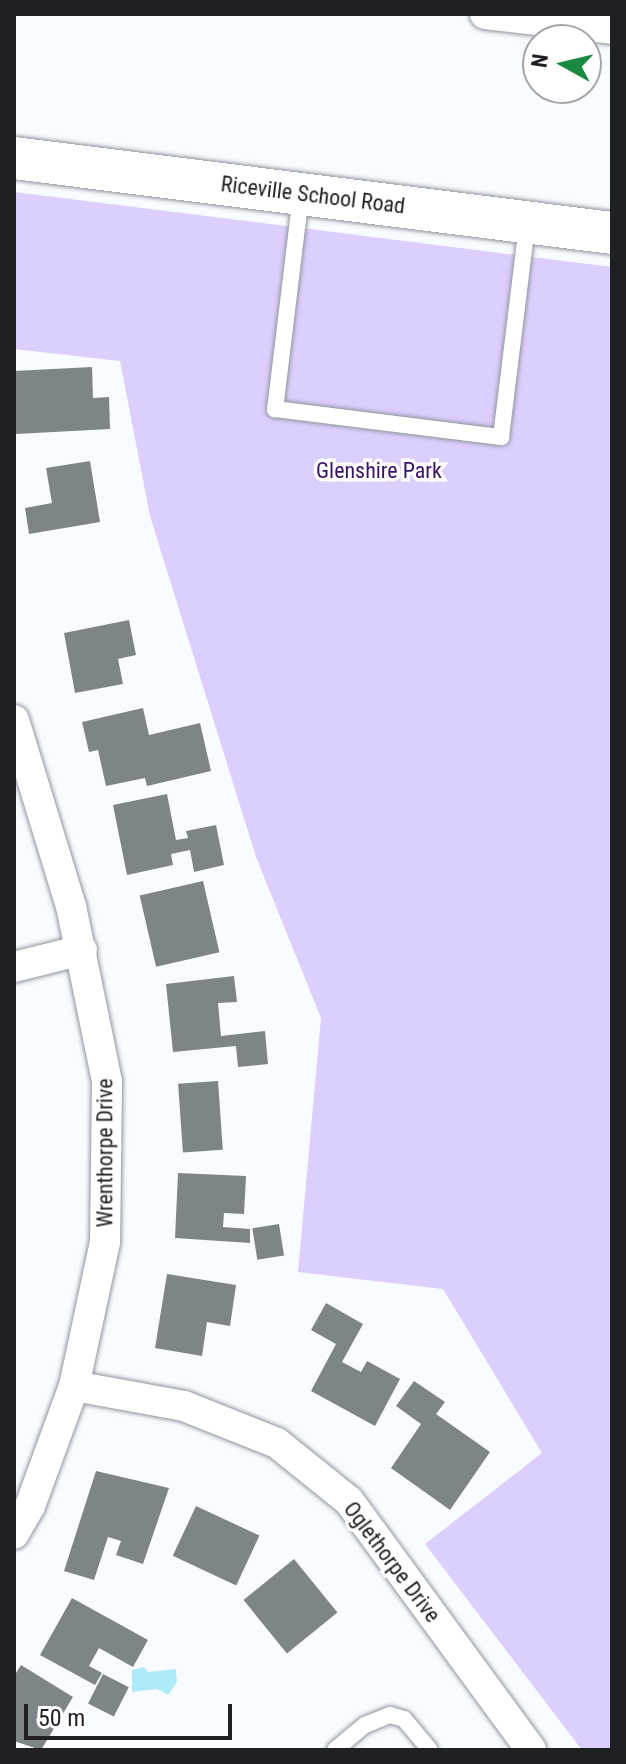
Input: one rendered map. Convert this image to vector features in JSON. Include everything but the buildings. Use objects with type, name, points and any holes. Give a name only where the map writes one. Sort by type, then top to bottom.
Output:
[{"type":"street","points":[[485,14],[612,29]]},
{"type":"street","name":"Riceville School Road","points":[[14,158],[612,233]]},
{"type":"street","name":"Wrenthorpe Drive","points":[[14,720],[82,950],[107,1082],[105,1242],[74,1386],[30,1506],[14,1534]]},
{"type":"street","points":[[14,967],[82,950]]},
{"type":"street","name":"Oglethorpe Drive","points":[[74,1386],[184,1406],[277,1443],[349,1501],[531,1750]]},
{"type":"lane","points":[[302,194],[275,409],[290,411],[501,437],[527,222]]},
{"type":"lane","points":[[335,1750],[365,1725],[390,1715],[404,1719],[430,1750]]},
{"type":"green space","name":"Glenshire Park","points":[[14,192],[612,267],[612,1750],[582,1750],[425,1544],[542,1453],[443,1289],[298,1272],[321,1018],[256,857],[150,516],[120,361],[14,349]]},
{"type":"water","points":[[144,1667],[148,1672],[176,1669],[177,1682],[168,1695],[157,1689],[132,1692],[132,1670]]}]
